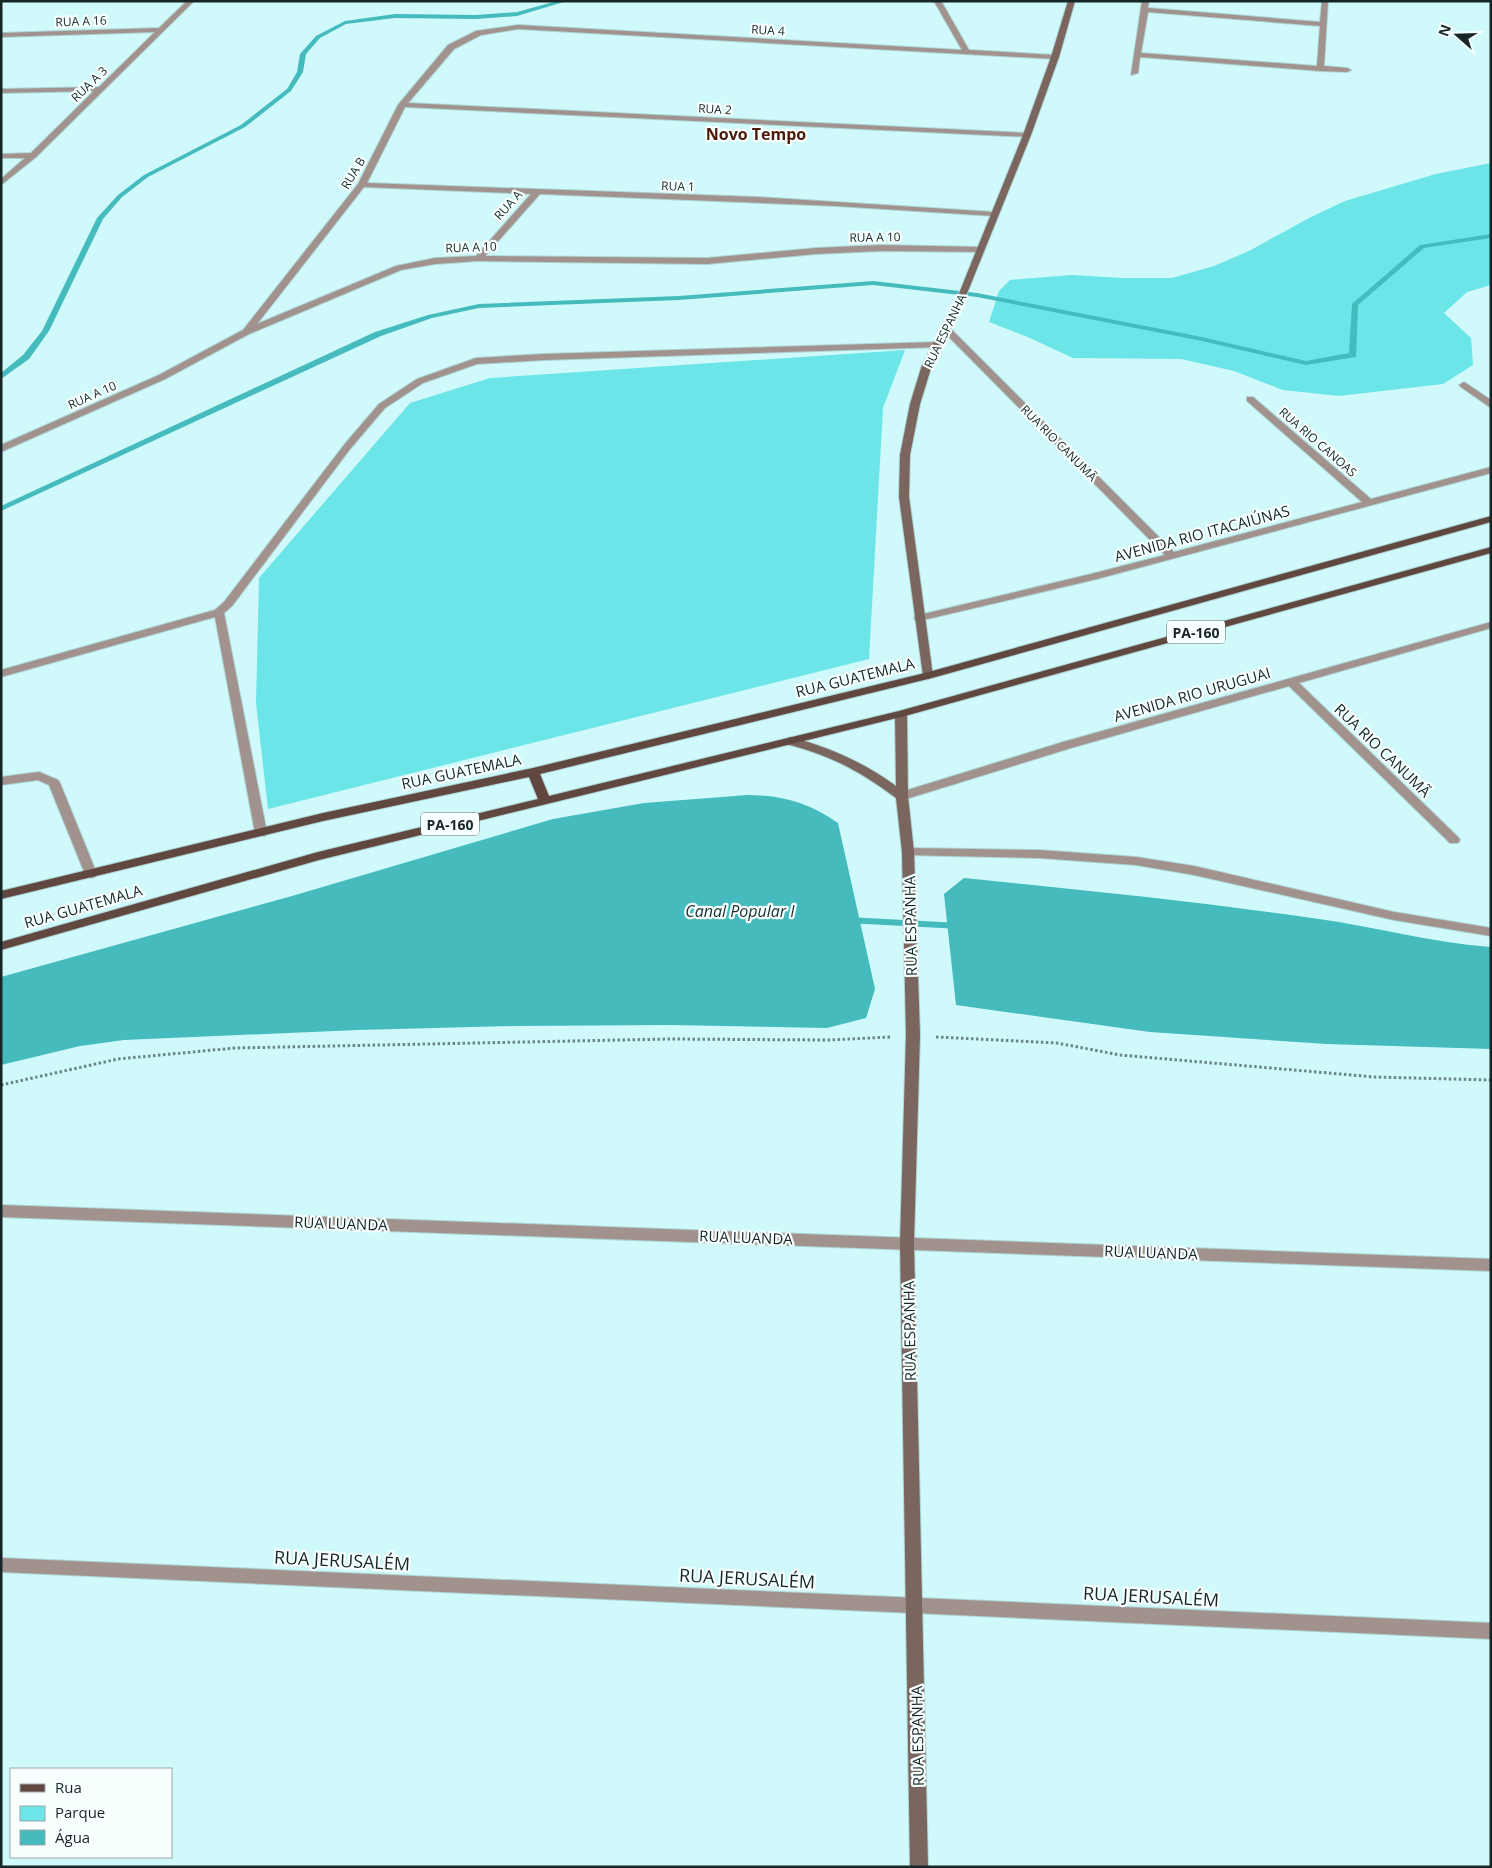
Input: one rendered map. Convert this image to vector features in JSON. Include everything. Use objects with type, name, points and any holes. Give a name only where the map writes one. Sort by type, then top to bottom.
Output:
[{"type":"main road","name":"PA-160","points":[[928,676],[1491,520]]},
{"type":"main road","name":"PA-160","points":[[901,714],[1491,550]]},
{"type":"main road","name":"RUA GUATEMALA","points":[[1,895],[261,832],[533,772],[928,676]]},
{"type":"main road","name":"RUA GUATEMALA","points":[[1,946],[318,856],[901,714]]},
{"type":"main road","points":[[533,772],[545,801]]},
{"type":"street","name":"RUA A 3","points":[[1,183],[33,155],[191,1]]},
{"type":"street","points":[[937,1],[967,52]]},
{"type":"street","name":"RUA ESPANHA","points":[[928,676],[904,497],[905,455],[915,404],[927,365],[970,278],[1027,135],[1056,57],[1072,1]]},
{"type":"street","points":[[1134,73],[1146,1]]},
{"type":"street","points":[[1320,68],[1325,1]]},
{"type":"street","points":[[1144,10],[1324,24]]},
{"type":"street","name":"RUA 4","points":[[479,33],[518,27],[1056,57]]},
{"type":"street","name":"RUA A 16","points":[[1,35],[162,30]]},
{"type":"street","name":"RUA B","points":[[246,332],[362,185],[402,105],[451,47],[479,33]]},
{"type":"street","points":[[1137,55],[1347,70]]},
{"type":"street","points":[[1,91],[100,89]]},
{"type":"street","name":"RUA 2","points":[[402,105],[1027,135]]},
{"type":"street","points":[[1,156],[33,155]]},
{"type":"street","name":"RUA 1","points":[[362,185],[815,202],[994,214]]},
{"type":"street","name":"RUA A","points":[[478,258],[537,192]]},
{"type":"street","name":"RUA A 10","points":[[1,449],[162,377],[246,332],[399,268],[435,261],[478,258],[672,261],[881,248],[980,250]]},
{"type":"street","name":"RUA RIO CANUMÃ","points":[[946,329],[1172,556]]},
{"type":"street","points":[[1,674],[219,612],[228,604],[347,448],[382,406],[420,380],[476,361],[544,357],[938,345]]},
{"type":"street","points":[[1464,385],[1491,405]]},
{"type":"street","name":"RUA RIO CANOAS","points":[[1250,399],[1370,503]]},
{"type":"street","name":"AVENIDA RIO ITACAIÚNAS","points":[[919,618],[1172,556],[1491,470]]},
{"type":"street","points":[[219,612],[261,832]]},
{"type":"street","name":"AVENIDA RIO URUGUAI","points":[[902,796],[1067,745],[1491,625]]},
{"type":"street","name":"RUA RIO CANUMÃ","points":[[1292,681],[1454,840]]},
{"type":"street","name":"RUA ESPANHA","points":[[901,714],[902,796],[908,852],[913,1035],[907,1243],[919,1867]]},
{"type":"street","points":[[790,741],[816,747],[841,756],[871,773],[902,796]]},
{"type":"street","points":[[1,781],[39,776],[54,783],[91,874]]},
{"type":"street","points":[[908,852],[1033,852],[1083,855],[1170,866],[1366,911],[1460,929],[1491,932]]},
{"type":"street","name":"RUA LUANDA","points":[[1,1211],[1491,1265]]},
{"type":"street","name":"RUA JERUSALÉM","points":[[1,1565],[1491,1631]]},
{"type":"path","points":[[1,1085],[118,1059],[235,1048],[669,1039],[830,1040],[913,1035],[1057,1043],[1120,1055],[1375,1078],[1491,1080]]},
{"type":"green space","points":[[1491,163],[1491,285],[1467,292],[1444,313],[1471,338],[1473,365],[1443,384],[1339,396],[1283,390],[1234,371],[1181,359],[1073,358],[989,322],[999,291],[1010,280],[1072,275],[1172,278],[1214,266],[1249,251],[1309,218],[1345,201],[1436,174]]},
{"type":"green space","points":[[905,350],[883,408],[869,659],[268,809],[256,703],[259,578],[410,403],[490,378]]},
{"type":"water","name":"Canal Popular I","points":[[760,795],[795,801],[817,810],[838,823],[875,989],[866,1018],[827,1028],[671,1025],[514,1026],[358,1030],[124,1040],[80,1046],[1,1065],[1,977],[292,896],[553,819],[644,803]]},
{"type":"water","points":[[964,878],[1275,913],[1340,922],[1448,942],[1491,947],[1491,1049],[1327,1044],[1150,1032],[956,1005],[944,894]]},
{"type":"waterway","points":[[1,377],[26,357],[45,331],[100,218],[120,196],[146,176],[243,126],[289,90],[300,72],[303,54],[318,37],[345,23],[395,16],[476,17],[517,14],[564,1]]},
{"type":"waterway","points":[[1,509],[378,334],[430,316],[479,306],[679,298],[873,283],[977,295],[1202,339],[1306,363],[1353,355],[1355,304],[1422,246],[1491,236]]},
{"type":"waterway","points":[[847,920],[960,926]]},
{"type":"district","name":"Novo Tempo","points":[[756,134]]}]
